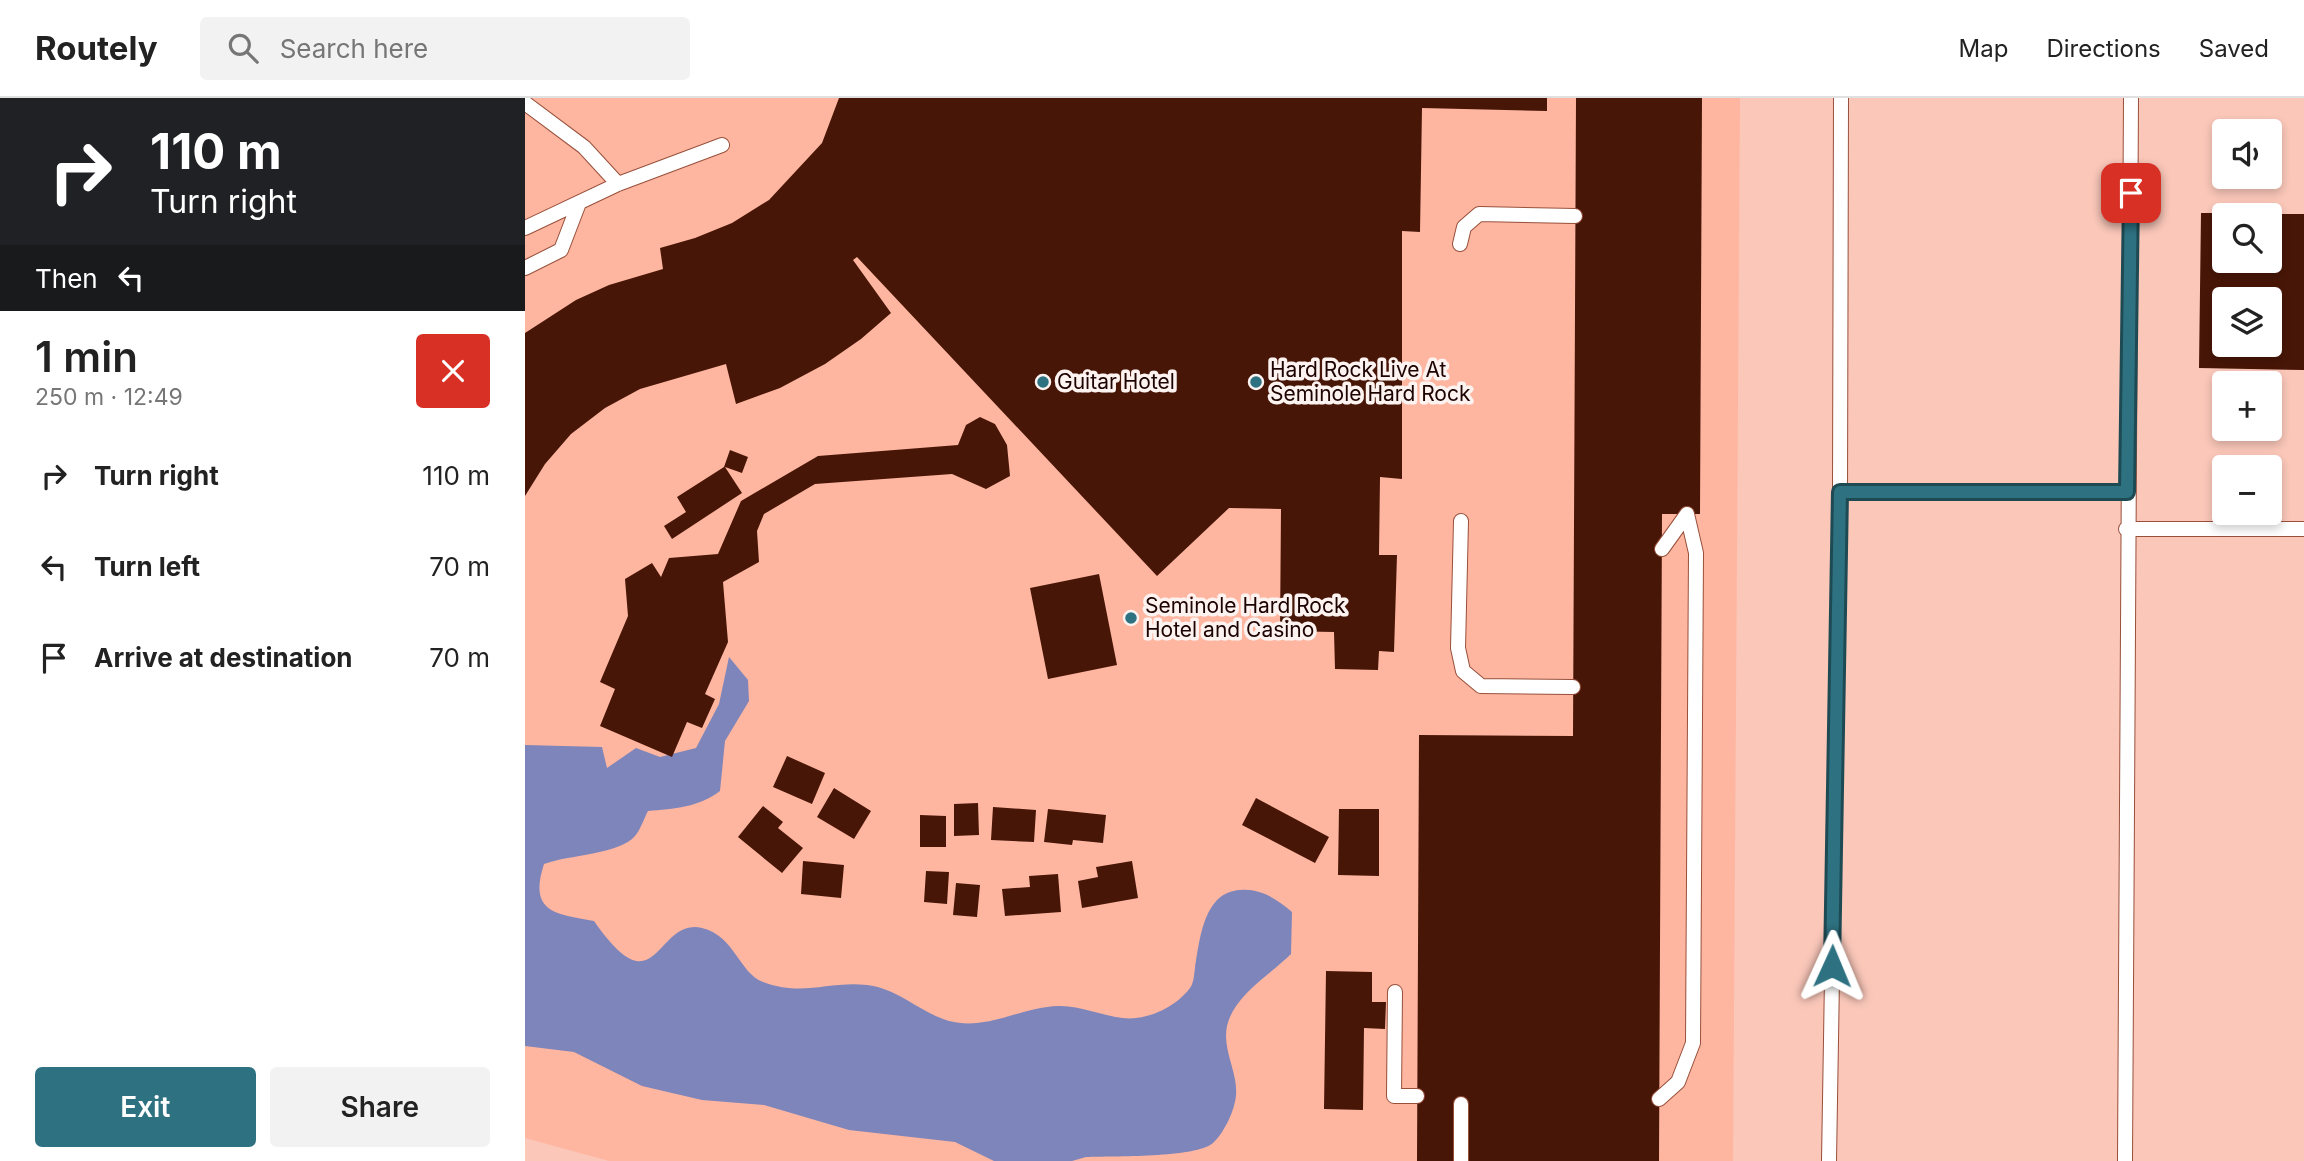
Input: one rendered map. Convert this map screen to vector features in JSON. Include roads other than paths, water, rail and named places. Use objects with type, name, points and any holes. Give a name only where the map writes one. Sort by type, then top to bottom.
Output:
[{"type":"lane","points":[[1829,1161],[1840,492],[1842,98]]},
{"type":"lane","points":[[2125,1161],[2126,529],[2131,98]]},
{"type":"lane","points":[[525,103],[584,147],[618,184]]},
{"type":"lane","points":[[525,228],[618,184],[722,145]]},
{"type":"lane","points":[[525,268],[561,250],[579,203]]},
{"type":"lane","points":[[1460,244],[1464,227],[1479,214],[1575,216]]},
{"type":"lane","points":[[1840,492],[2127,492]]},
{"type":"lane","points":[[1659,1099],[1678,1082],[1693,1043],[1696,553],[1687,514],[1662,549]]},
{"type":"lane","points":[[1461,521],[1458,648],[1463,671],[1481,686],[1573,687]]},
{"type":"lane","points":[[2126,529],[2304,529]]},
{"type":"lane","points":[[1395,992],[1394,1096],[1417,1096]]},
{"type":"lane","points":[[1461,1104],[1461,1161]]},
{"type":"water","points":[[729,657],[748,680],[749,701],[725,741],[720,791],[695,804],[648,811],[635,836],[618,847],[544,864],[540,893],[549,908],[557,913],[594,921],[615,947],[631,959],[644,961],[686,928],[702,928],[722,939],[748,971],[763,982],[791,988],[853,984],[878,987],[949,1021],[977,1023],[1058,1006],[1127,1018],[1144,1017],[1159,1012],[1173,1004],[1191,986],[1206,918],[1218,899],[1240,890],[1262,893],[1292,912],[1291,954],[1245,995],[1231,1015],[1226,1035],[1235,1078],[1235,1101],[1217,1139],[1204,1148],[1172,1154],[1086,1157],[1072,1161],[994,1161],[955,1142],[849,1130],[764,1105],[702,1100],[642,1086],[574,1052],[525,1046],[525,745],[602,747],[607,768],[636,748],[660,757],[696,748],[719,704]]},
{"type":"place","name":"Guitar Hotel","points":[[1043,382]]},
{"type":"place","name":"Hard Rock Live At Seminole Hard Rock","points":[[1256,382]]},
{"type":"place","name":"Seminole Hard Rock Hotel and Casino","points":[[1131,618]]}]
